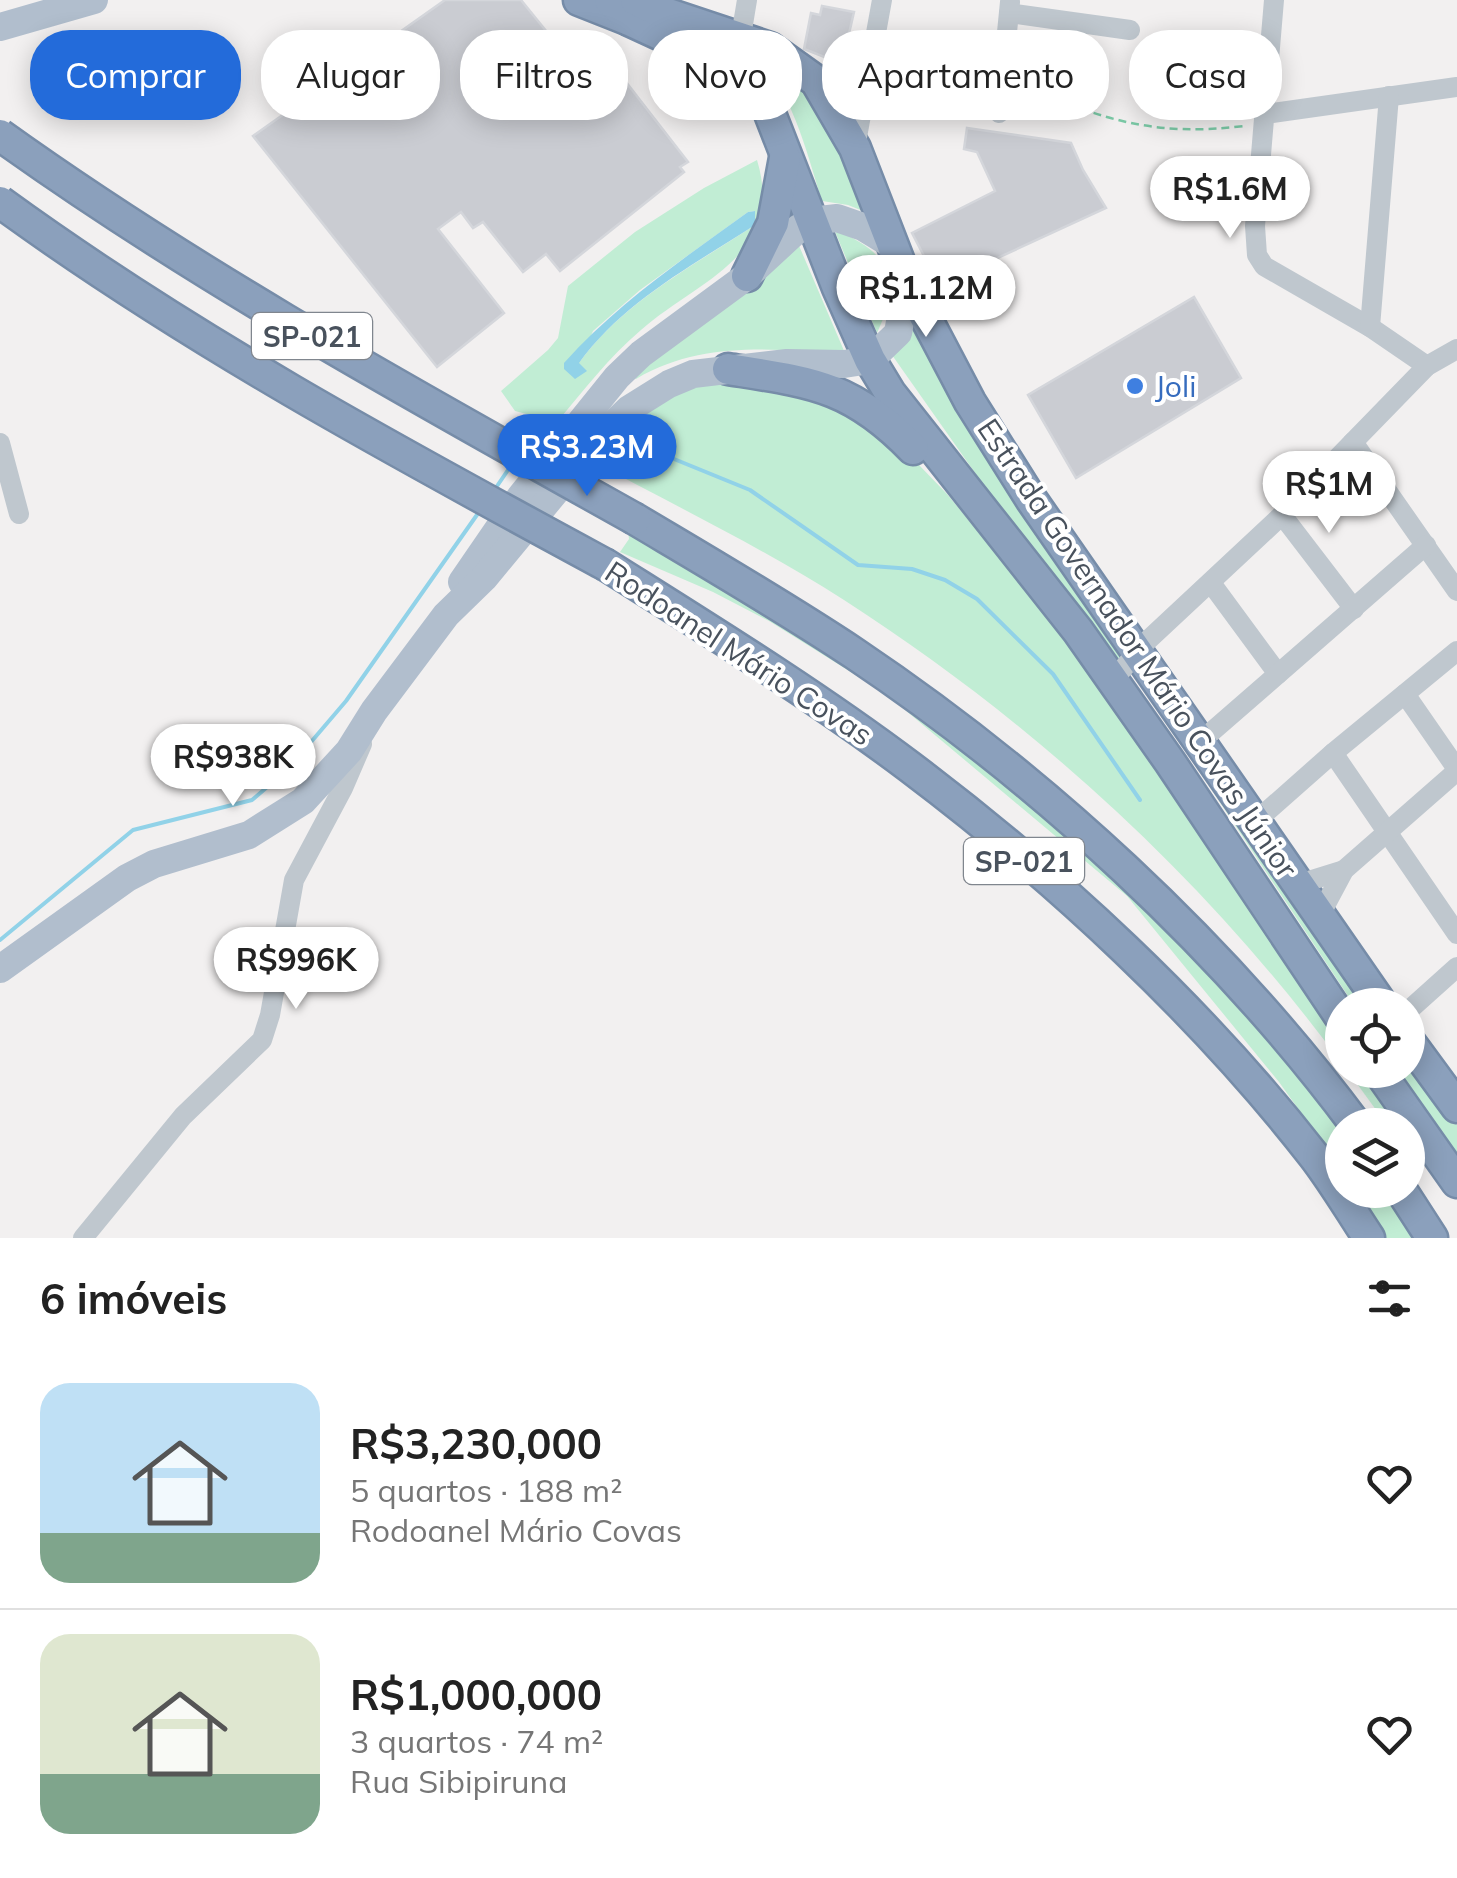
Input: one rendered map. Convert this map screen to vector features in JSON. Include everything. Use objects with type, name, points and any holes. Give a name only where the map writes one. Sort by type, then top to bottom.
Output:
[{"type":"highway","points":[[579,0],[625,7]]},
{"type":"highway","name":"Estrada Governador Mário Covas Júnior","points":[[625,7],[659,11],[722,30]]},
{"type":"highway","name":"Estrada Governador Mário Covas Júnior","points":[[625,7],[731,67],[767,106],[810,222],[870,360],[899,406],[1113,680],[1325,994]]},
{"type":"highway","name":"Estrada Governador Mário Covas Júnior","points":[[802,71],[816,81],[836,110],[855,148],[907,282],[999,449],[1370,988]]},
{"type":"highway","name":"Rodoanel Mário Covas","points":[[0,135],[88,198],[232,290],[776,603],[969,736],[1056,806],[1238,982],[1343,1108]]},
{"type":"highway","points":[[747,276],[778,208],[786,150]]},
{"type":"highway","name":"Rodoanel Mário Covas","points":[[0,202],[152,306],[272,380],[606,566],[849,722],[1001,841],[1120,946],[1242,1069],[1315,1158],[1369,1238]]},
{"type":"highway","points":[[728,369],[790,377],[852,398],[892,428],[1002,534]]},
{"type":"highway","points":[[1425,1062],[1455,1100]]},
{"type":"highway","points":[[1391,1088],[1457,1182]]},
{"type":"highway","points":[[1413,1208],[1432,1238]]},
{"type":"main road","points":[[8,16],[94,0]]},
{"type":"main road","points":[[446,615],[470,567],[520,496],[642,354],[747,276],[810,222],[837,218],[863,226],[891,244]]},
{"type":"main road","points":[[0,969],[127,878],[154,864],[248,834],[280,818],[327,777],[446,615],[484,578],[604,433],[629,409],[669,384],[694,374],[787,363],[854,364],[870,360],[898,333],[907,282]]},
{"type":"street","points":[[743,30],[748,0]]},
{"type":"street","points":[[855,148],[882,0]]},
{"type":"street","points":[[1272,30],[1274,0]]},
{"type":"street","points":[[1009,6],[1130,30]]},
{"type":"street","points":[[1282,112],[1457,87]]},
{"type":"street","points":[[1370,327],[1389,96]]},
{"type":"street","points":[[1265,120],[1255,226],[1257,255],[1274,273],[1370,327],[1428,366]]},
{"type":"street","points":[[1113,680],[1428,366],[1457,349]]},
{"type":"street","points":[[1353,442],[1457,591]]},
{"type":"street","points":[[0,443],[19,514]]},
{"type":"street","points":[[1282,515],[1354,609]]},
{"type":"street","points":[[1200,741],[1426,545]]},
{"type":"street","points":[[1211,584],[1278,674]]},
{"type":"street","points":[[1255,822],[1338,760],[1405,694],[1457,651]]},
{"type":"street","points":[[1320,914],[1344,870],[1457,770],[1405,694]]},
{"type":"street","points":[[83,1238],[183,1116],[262,1040],[294,880],[343,788],[374,711]]},
{"type":"street","points":[[1338,760],[1456,932]]},
{"type":"street","points":[[1299,884],[1344,870]]},
{"type":"street","points":[[1425,996],[1457,967]]},
{"type":"path","points":[[1109,120],[1204,131],[1254,125],[1259,120]]},
{"type":"green space","points":[[802,79],[842,152],[863,211],[822,201],[795,120],[802,120]]},
{"type":"green space","points":[[757,160],[763,193],[759,220],[748,243],[710,280],[629,340],[557,422],[515,411],[501,391],[558,338],[568,286],[635,232]],"holes":[[[755,211],[755,225],[638,303],[616,321],[579,363],[593,331],[640,290],[748,212]]]},
{"type":"green space","points":[[834,229],[868,248],[886,269],[889,296],[877,333]]},
{"type":"green space","points":[[797,241],[845,353],[738,350],[687,358],[636,379],[631,374]]},
{"type":"green space","points":[[911,326],[1013,501],[1121,657],[1119,667],[1023,541],[892,355]]},
{"type":"green space","points":[[769,375],[891,436],[947,494],[1037,603],[1091,677],[1325,1016],[1325,1042],[1234,931],[1114,809],[1050,752],[915,648],[844,600],[751,545],[591,460],[606,440],[679,389]]},
{"type":"green space","points":[[627,523],[729,573],[1113,852],[1328,1108],[1325,1146],[1279,1082],[1127,896],[886,694],[769,621],[620,552],[629,539]]},
{"type":"green space","points":[[1159,705],[1358,988],[1343,988]]},
{"type":"green space","points":[[1425,1082],[1457,1125],[1457,1156],[1425,1108],[1407,1088],[1425,1088]]},
{"type":"green space","points":[[1360,1088],[1375,1088],[1389,1108],[1375,1108]]},
{"type":"green space","points":[[1366,1208],[1399,1208],[1418,1238],[1385,1238]]},
{"type":"water","points":[[755,211],[755,225],[660,286],[616,321],[579,363],[587,371],[575,379],[564,369],[564,363],[585,341],[629,301],[748,212]]},
{"type":"building","points":[[445,0],[521,0],[545,30],[460,30],[460,120],[628,120],[628,85],[648,110],[648,120],[655,120],[688,162],[680,167],[684,172],[560,271],[546,254],[523,272],[483,222],[473,228],[461,212],[438,229],[504,313],[437,367],[253,136],[276,120],[440,120],[440,30],[403,30]]},
{"type":"building","points":[[822,6],[854,12],[850,30],[822,30],[822,56],[804,49],[811,13],[820,15]]},
{"type":"building","points":[[967,128],[1071,143],[1106,208],[939,285],[912,233],[995,191],[977,152],[964,149]]},
{"type":"building","name":"Joli","points":[[1194,297],[1241,378],[1076,478],[1028,395]]},
{"type":"waterway","points":[[674,459],[750,490],[858,565],[912,569],[945,580],[977,599],[1053,674],[1140,800]]},
{"type":"waterway","points":[[493,492],[510,467]]},
{"type":"waterway","points":[[0,940],[133,830],[252,800],[288,769],[346,701],[479,512]]},
{"type":"place","name":"Joli","points":[[1135,386]]}]
